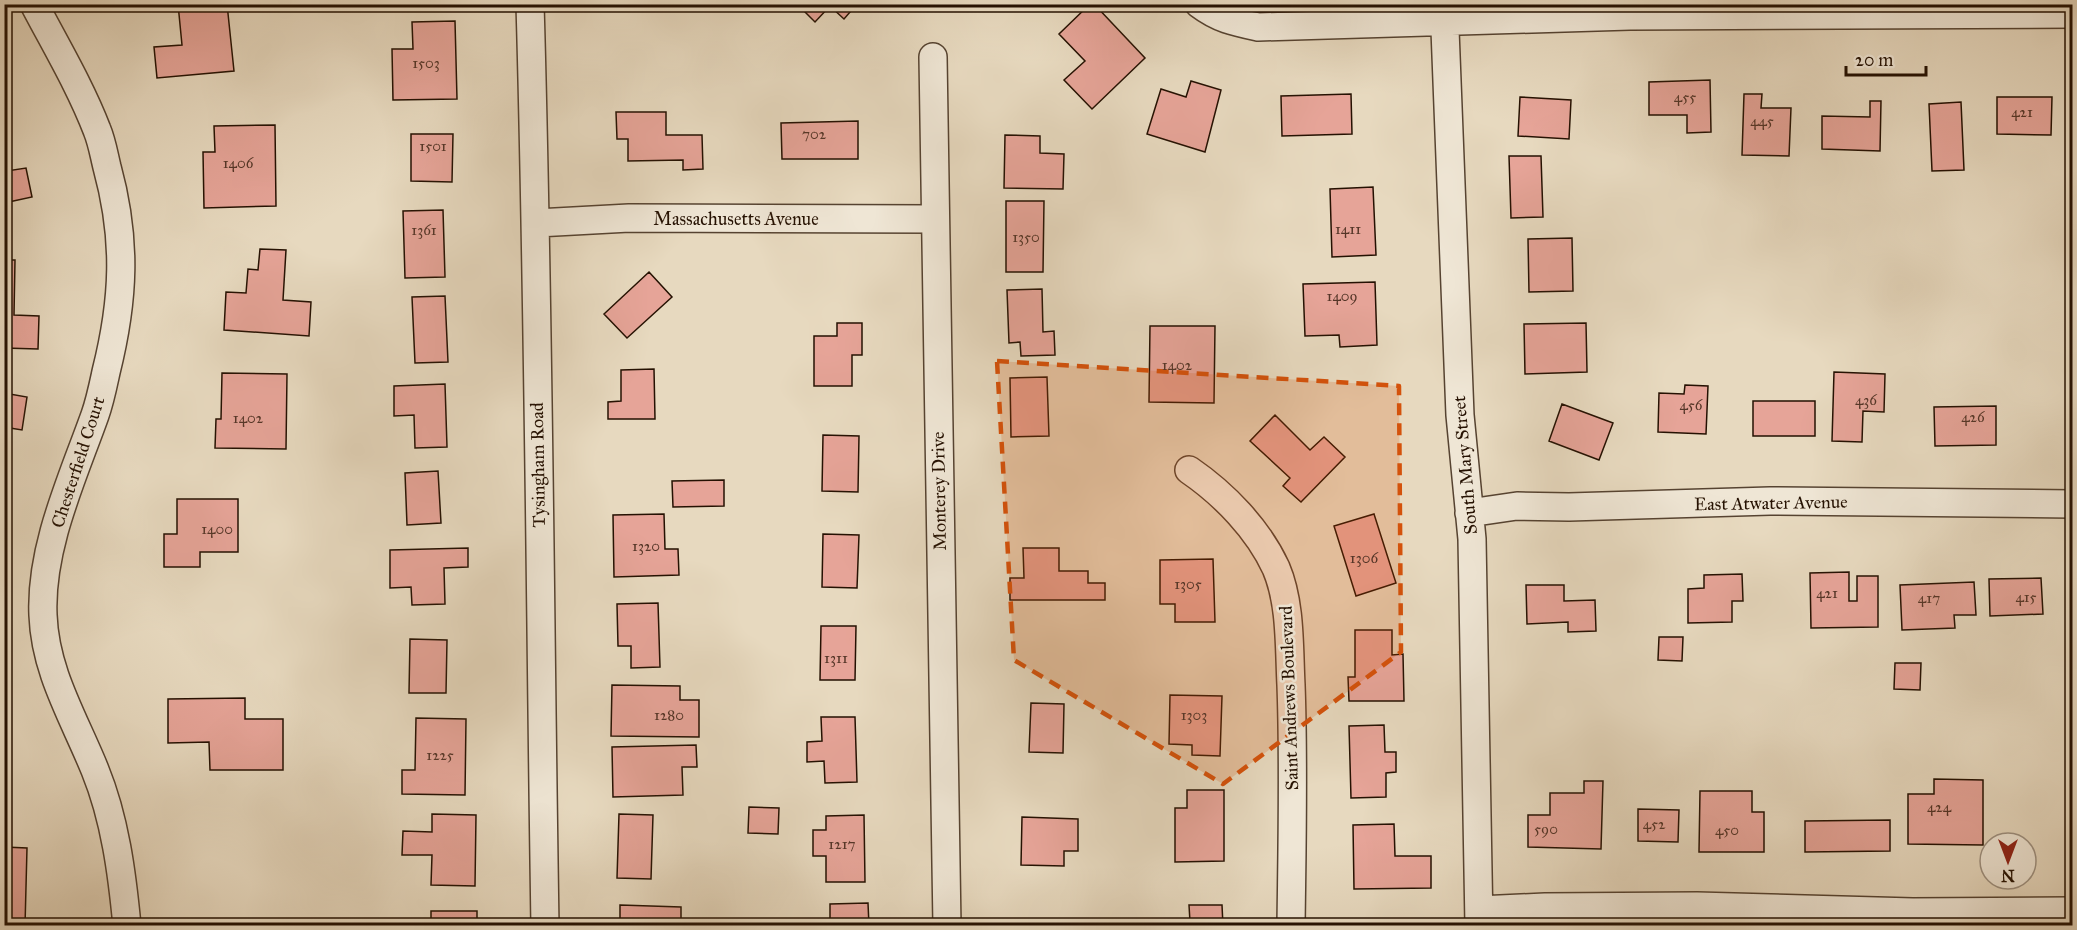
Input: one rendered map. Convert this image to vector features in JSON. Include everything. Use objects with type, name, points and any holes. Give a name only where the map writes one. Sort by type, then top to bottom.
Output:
[{"type":"street","name":"Chesterfield Court","points":[[34,4],[69,68],[98,131],[117,201],[122,250],[121,287],[112,349],[97,411],[59,517],[48,562],[42,612],[44,641],[54,679],[96,772],[112,826],[123,878],[127,926]]},
{"type":"street","name":"Tysingham Road","points":[[530,4],[537,223],[545,926]]},
{"type":"street","points":[[1199,4],[1210,13],[1229,22],[1258,27],[1445,12],[1630,16],[2073,14]]},
{"type":"street","name":"South Mary Street","points":[[1445,12],[1460,415],[1472,539],[1479,918]]},
{"type":"street","name":"Monterey Drive","points":[[933,57],[947,926]]},
{"type":"street","name":"Massachusetts Avenue","points":[[537,223],[629,218],[934,219]]},
{"type":"street","name":"Saint Andrews Boulevard","points":[[1189,470],[1230,504],[1257,537],[1275,568],[1285,595],[1294,764],[1291,926]]},
{"type":"street","name":"East Atwater Avenue","points":[[1469,513],[1517,506],[1569,507],[1770,501],[2073,504]]},
{"type":"street","points":[[1479,918],[1545,907],[1697,906],[1913,912],[2073,911]]},
{"type":"highlighted area","points":[[997,361],[1399,386],[1401,652],[1223,784],[1014,660]]},
{"type":"building","points":[[178,4],[227,4],[234,71],[157,78],[154,47],[182,45]]},
{"type":"building","points":[[406,4],[453,4],[453,8],[406,8]]},
{"type":"building","points":[[797,4],[857,4],[844,19],[830,6],[815,22]]},
{"type":"building","points":[[987,4],[1000,4],[994,11]]},
{"type":"building","points":[[1090,4],[1094,4],[1145,58],[1092,109],[1064,80],[1085,61],[1059,34]]},
{"type":"building","points":[[455,21],[457,99],[393,100],[392,49],[413,49],[412,22]]},
{"type":"building","points":[[1710,80],[1711,132],[1687,133],[1687,115],[1649,115],[1649,82]]},
{"type":"building","points":[[1191,81],[1221,90],[1205,152],[1147,134],[1161,89],[1186,97]]},
{"type":"building","points":[[1351,94],[1352,134],[1282,136],[1281,96]]},
{"type":"building","points":[[1744,94],[1762,94],[1761,108],[1791,108],[1789,156],[1742,155]]},
{"type":"building","points":[[1520,97],[1571,100],[1569,139],[1518,136]]},
{"type":"building","points":[[1997,97],[2052,97],[2051,135],[1997,134]]},
{"type":"building","points":[[1870,101],[1881,101],[1880,151],[1822,149],[1822,116],[1870,117]]},
{"type":"building","points":[[1961,102],[1964,170],[1932,171],[1929,104]]},
{"type":"building","points":[[616,112],[666,112],[666,135],[702,135],[703,169],[683,170],[683,160],[628,161],[628,139],[617,139]]},
{"type":"building","points":[[858,121],[858,159],[782,159],[781,123]]},
{"type":"building","points":[[275,125],[276,206],[204,208],[203,152],[215,152],[214,126]]},
{"type":"building","points":[[411,134],[453,134],[452,182],[411,181]]},
{"type":"building","points":[[1005,135],[1040,136],[1040,153],[1064,154],[1063,189],[1004,188]]},
{"type":"building","points":[[1509,156],[1541,156],[1543,217],[1511,218]]},
{"type":"building","points":[[4,160],[7,171],[26,168],[32,197],[4,203]]},
{"type":"building","points":[[1373,187],[1376,255],[1332,257],[1330,189]]},
{"type":"building","points":[[1006,201],[1044,201],[1043,272],[1006,272]]},
{"type":"building","points":[[443,210],[445,277],[405,278],[403,211]]},
{"type":"building","points":[[1572,238],[1573,291],[1529,292],[1528,239]]},
{"type":"building","points":[[260,249],[286,250],[283,300],[311,302],[309,336],[224,330],[226,292],[246,293],[248,269],[258,270]]},
{"type":"building","points":[[4,260],[15,260],[14,315],[39,316],[38,349],[4,348]]},
{"type":"building","points":[[649,272],[672,297],[627,338],[604,314]]},
{"type":"building","points":[[1375,282],[1377,345],[1340,347],[1339,335],[1305,336],[1303,284]]},
{"type":"building","points":[[1042,289],[1043,332],[1054,331],[1055,355],[1021,356],[1020,342],[1009,343],[1007,290]]},
{"type":"building","points":[[445,296],[448,362],[415,363],[412,297]]},
{"type":"building","points":[[837,323],[862,323],[862,355],[852,355],[852,386],[814,386],[814,336],[837,336]]},
{"type":"building","points":[[1586,323],[1587,372],[1525,374],[1524,324]]},
{"type":"building","points":[[1150,326],[1215,326],[1214,403],[1149,402]]},
{"type":"building","points":[[654,369],[655,419],[608,419],[608,402],[621,401],[621,370]]},
{"type":"building","points":[[1834,372],[1885,374],[1884,412],[1863,411],[1862,442],[1832,441]]},
{"type":"building","points":[[222,373],[287,374],[286,449],[215,448],[216,419],[221,419]]},
{"type":"building","points":[[1047,377],[1049,436],[1011,437],[1010,378]]},
{"type":"building","points":[[445,384],[447,447],[415,448],[414,415],[394,416],[394,386]]},
{"type":"building","points":[[1685,385],[1708,386],[1706,434],[1658,432],[1659,393],[1684,394]]},
{"type":"building","points":[[4,393],[27,397],[22,430],[4,427]]},
{"type":"building","points":[[1753,401],[1815,401],[1815,436],[1753,436]]},
{"type":"building","points":[[1562,404],[1613,423],[1599,460],[1549,441]]},
{"type":"building","points":[[1996,406],[1996,445],[1935,446],[1934,407]]},
{"type":"building","points":[[1275,415],[1310,450],[1324,437],[1345,457],[1301,502],[1283,486],[1290,478],[1250,441]]},
{"type":"building","points":[[823,435],[859,436],[858,492],[822,491]]},
{"type":"building","points":[[438,471],[441,523],[407,525],[405,473]]},
{"type":"building","points":[[724,480],[724,506],[673,507],[672,481]]},
{"type":"building","points":[[177,499],[238,499],[238,552],[200,552],[200,567],[164,567],[164,534],[177,534]]},
{"type":"building","points":[[664,514],[665,549],[678,549],[679,575],[614,577],[613,515]]},
{"type":"building","points":[[1374,514],[1396,583],[1356,596],[1334,526]]},
{"type":"building","points":[[823,534],[859,535],[857,588],[822,587]]},
{"type":"building","points":[[468,548],[468,567],[444,568],[445,604],[412,605],[411,587],[390,588],[390,550]]},
{"type":"building","points":[[1023,548],[1059,548],[1059,571],[1088,571],[1088,583],[1105,583],[1105,600],[1010,600],[1010,578],[1024,578]]},
{"type":"building","points":[[1213,559],[1215,622],[1175,622],[1175,604],[1160,604],[1160,560]]},
{"type":"building","points":[[1849,572],[1849,601],[1857,601],[1857,576],[1878,576],[1878,627],[1811,628],[1810,573]]},
{"type":"building","points":[[1742,574],[1743,601],[1732,601],[1732,622],[1688,623],[1688,589],[1704,588],[1704,575]]},
{"type":"building","points":[[2041,578],[2043,614],[1990,616],[1989,579]]},
{"type":"building","points":[[1974,582],[1976,615],[1954,615],[1955,628],[1902,630],[1900,585]]},
{"type":"building","points":[[1526,585],[1564,585],[1564,601],[1595,600],[1596,631],[1568,632],[1568,622],[1527,624]]},
{"type":"building","points":[[658,603],[660,667],[631,668],[631,646],[618,646],[617,604]]},
{"type":"building","points":[[821,626],[856,626],[855,680],[820,680]]},
{"type":"building","points":[[1355,630],[1392,630],[1392,655],[1403,654],[1404,701],[1349,701],[1348,677],[1355,677]]},
{"type":"building","points":[[1659,637],[1683,637],[1682,661],[1658,660]]},
{"type":"building","points":[[410,639],[447,640],[446,693],[409,693]]},
{"type":"building","points":[[1895,663],[1921,663],[1920,690],[1894,689]]},
{"type":"building","points":[[612,685],[680,686],[680,700],[699,700],[699,737],[611,736]]},
{"type":"building","points":[[1170,695],[1222,696],[1220,756],[1192,755],[1192,745],[1169,744]]},
{"type":"building","points":[[245,698],[245,719],[283,719],[283,770],[210,770],[209,742],[168,743],[168,699]]},
{"type":"building","points":[[1031,703],[1064,704],[1063,753],[1029,752]]},
{"type":"building","points":[[821,717],[855,717],[857,782],[825,783],[824,761],[807,762],[807,742],[822,741]]},
{"type":"building","points":[[416,718],[466,719],[465,795],[402,794],[402,770],[415,770]]},
{"type":"building","points":[[1384,725],[1385,752],[1396,752],[1396,772],[1386,773],[1386,797],[1351,798],[1349,726]]},
{"type":"building","points":[[696,745],[697,767],[682,767],[683,795],[613,797],[612,747]]},
{"type":"building","points":[[1934,779],[1983,780],[1983,831],[1978,831],[1978,845],[1908,844],[1908,794],[1934,794]]},
{"type":"building","points":[[4,781],[6,781],[6,811],[4,811]]},
{"type":"building","points":[[1584,781],[1603,781],[1601,849],[1528,847],[1528,815],[1550,815],[1550,793],[1584,793]]},
{"type":"building","points":[[1187,790],[1224,790],[1224,861],[1175,862],[1175,808],[1187,808]]},
{"type":"building","points":[[1700,791],[1752,791],[1752,812],[1764,812],[1764,852],[1699,852]]},
{"type":"building","points":[[749,807],[779,808],[778,834],[748,833]]},
{"type":"building","points":[[1638,809],[1679,810],[1678,842],[1638,841]]},
{"type":"building","points":[[432,814],[476,815],[475,886],[431,885],[432,855],[402,855],[403,831],[432,832]]},
{"type":"building","points":[[619,814],[653,815],[651,879],[617,878]]},
{"type":"building","points":[[864,815],[865,882],[826,882],[826,856],[813,856],[813,830],[826,830],[826,816]]},
{"type":"building","points":[[1022,817],[1078,819],[1078,851],[1064,851],[1064,866],[1021,865]]},
{"type":"building","points":[[1890,820],[1890,851],[1805,852],[1805,821]]},
{"type":"building","points":[[1394,824],[1395,856],[1431,856],[1431,888],[1354,889],[1353,825]]},
{"type":"building","points":[[4,847],[27,848],[25,926],[4,926]]},
{"type":"building","points":[[868,903],[869,926],[830,926],[830,904]]},
{"type":"building","points":[[620,905],[681,907],[681,924],[701,926],[620,926]]},
{"type":"building","points":[[1189,905],[1222,905],[1223,926],[1167,926],[1167,922],[1190,922]]},
{"type":"building","points":[[431,911],[477,911],[477,926],[431,926]]}]
